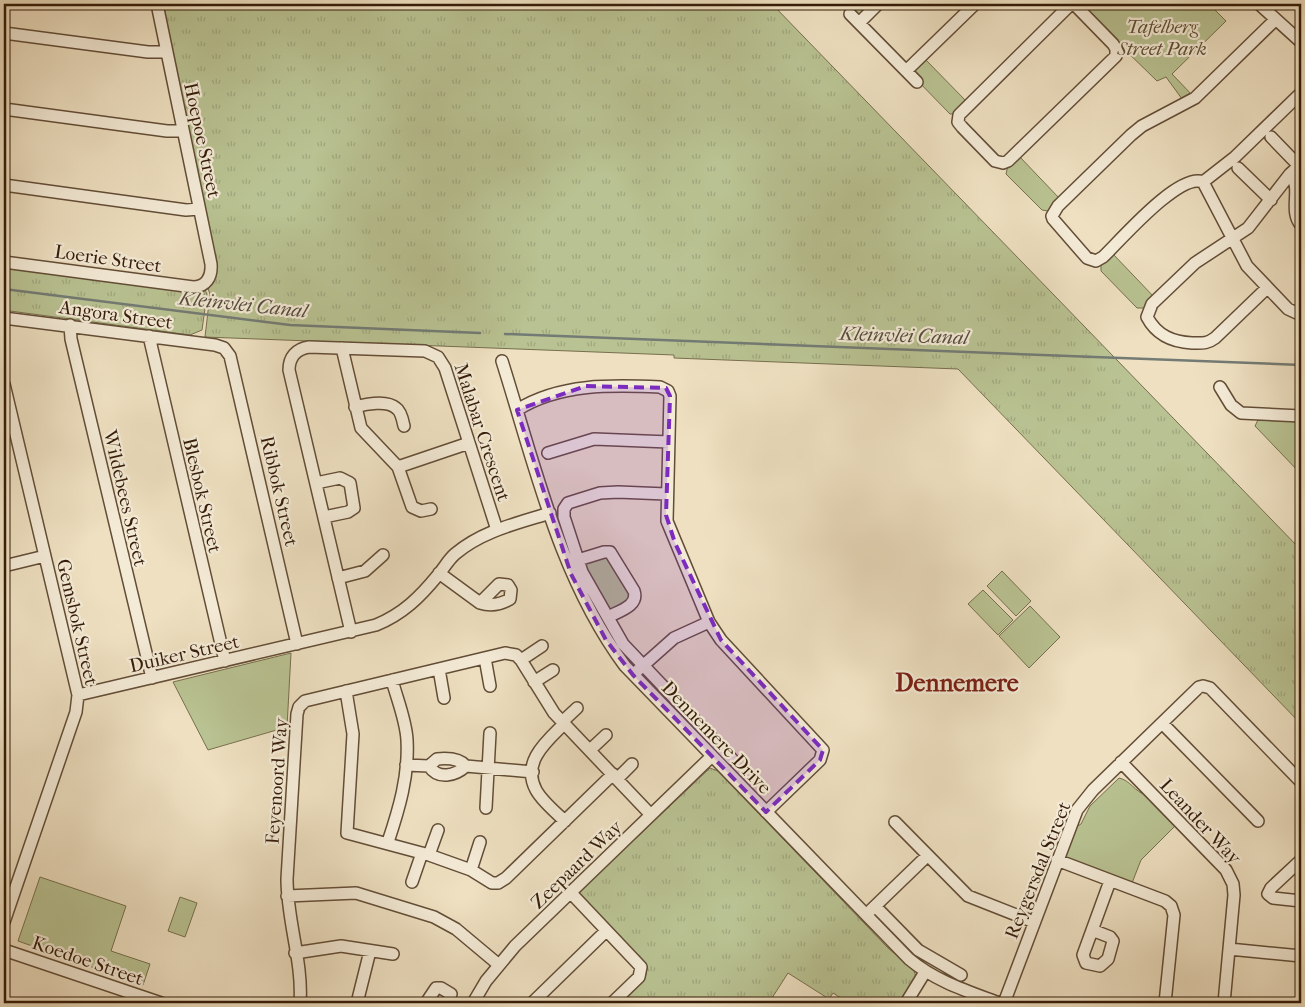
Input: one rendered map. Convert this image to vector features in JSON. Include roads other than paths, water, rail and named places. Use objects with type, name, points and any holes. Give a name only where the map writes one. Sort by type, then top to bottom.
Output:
[{"type":"street","name":"Hoepoe Street","points":[[157,4],[211,268],[210,276],[206,282]]},
{"type":"street","points":[[860,22],[878,4]]},
{"type":"street","points":[[906,71],[975,4]]},
{"type":"street","points":[[1072,4],[1113,44],[1116,52],[1112,60],[1008,161],[1002,163],[995,161],[964,130],[958,119],[962,110],[1072,4]]},
{"type":"street","points":[[1259,4],[1301,42]]},
{"type":"street","points":[[850,14],[860,22],[917,82]]},
{"type":"street","points":[[1275,20],[1195,98],[1142,126],[1131,135],[1058,206],[1053,213],[1053,219],[1087,258],[1096,261],[1103,257],[1170,193],[1192,181],[1203,182],[1234,157],[1301,93]]},
{"type":"street","points":[[4,33],[148,52],[167,52]]},
{"type":"street","points":[[4,109],[167,131],[182,131]]},
{"type":"street","points":[[1271,137],[1297,168],[1295,215],[1301,225]]},
{"type":"street","points":[[1238,168],[1270,200]]},
{"type":"street","points":[[1266,288],[1209,342],[1172,341],[1150,323],[1147,314],[1152,304],[1202,257],[1232,240],[1250,226],[1297,168]]},
{"type":"street","points":[[1203,182],[1247,266],[1288,309],[1301,315]]},
{"type":"street","points":[[4,185],[186,210],[199,209]]},
{"type":"street","name":"Loerie Street","points":[[4,262],[193,288],[206,282]]},
{"type":"street","name":"Angora Street","points":[[4,318],[70,325],[224,348]]},
{"type":"street","name":"Wildebees Street","points":[[70,325],[71,339],[152,678]]},
{"type":"street","name":"Blesbok Street","points":[[149,336],[225,662]]},
{"type":"street","name":"Malabar Crescent","points":[[351,632],[289,370],[290,363],[296,352],[304,347],[342,348],[425,351],[438,357],[445,368],[497,530]]},
{"type":"street","name":"Ribbok Street","points":[[224,348],[230,356],[297,644]]},
{"type":"street","points":[[342,348],[358,421],[364,433],[398,467],[412,507],[421,511],[431,509]]},
{"type":"street","name":"Dennemere Drive","points":[[502,361],[550,513],[579,590],[606,640],[633,675],[865,916],[925,972],[999,1003]]},
{"type":"street","name":"Gemsbok Street","points":[[4,384],[78,695],[73,719],[4,922]]},
{"type":"street","points":[[517,410],[526,404],[586,386],[662,387],[668,391],[670,396],[666,494],[668,528],[709,622],[726,646],[823,750],[820,760],[766,812]]},
{"type":"street","points":[[1220,387],[1231,405],[1241,414],[1301,416]]},
{"type":"street","points":[[356,407],[372,404],[393,406],[400,412],[404,426]]},
{"type":"street","points":[[548,453],[594,439],[668,442]]},
{"type":"street","points":[[398,467],[469,443]]},
{"type":"street","points":[[316,484],[340,478],[350,483],[354,508],[348,512],[324,517]]},
{"type":"street","name":"Dennemere Drive","points":[[666,494],[610,492],[566,504],[564,517],[582,572],[623,644],[732,759]]},
{"type":"street","name":"Duiker Street","points":[[78,695],[351,632],[393,618],[421,596],[454,555],[466,545],[497,530],[550,513]]},
{"type":"street","points":[[578,560],[604,552],[612,553],[634,591],[633,603],[608,618]]},
{"type":"street","points":[[338,578],[365,571],[383,555]]},
{"type":"street","points":[[4,566],[44,556]]},
{"type":"street","points":[[439,573],[480,603]]},
{"type":"street","points":[[633,675],[674,638],[709,622]]},
{"type":"street","points":[[542,646],[521,660],[534,682],[563,723],[651,815]]},
{"type":"street","name":"Feyenoord Way","points":[[300,1003],[300,986],[287,896],[298,710],[305,701],[505,653],[516,655],[521,660]]},
{"type":"street","points":[[485,658],[490,686]]},
{"type":"street","points":[[439,669],[444,698]]},
{"type":"street","points":[[534,682],[553,670]]},
{"type":"street","points":[[388,842],[401,800],[406,765],[406,734],[392,680]]},
{"type":"street","name":"Reygersdal Street","points":[[1004,1003],[1057,860],[1081,802],[1199,687],[1210,688],[1301,782]]},
{"type":"street","points":[[346,691],[353,734],[347,833],[353,836],[388,842],[426,854],[471,870],[492,883],[502,881],[565,821],[632,764]]},
{"type":"street","points":[[565,821],[536,791],[532,772],[538,751],[577,708]]},
{"type":"street","points":[[1162,722],[1258,821]]},
{"type":"street","points":[[486,808],[490,734]]},
{"type":"street","points":[[590,750],[606,735]]},
{"type":"street","name":"Zeepaard Way","points":[[473,1003],[499,965],[711,757]]},
{"type":"street","points":[[429,766],[434,760],[444,758],[460,761],[466,766],[532,772]]},
{"type":"street","name":"Leander Way","points":[[1121,762],[1229,875],[1234,890],[1224,1003]]},
{"type":"street","points":[[406,765],[429,766],[435,772],[450,775],[457,774],[466,766]]},
{"type":"street","points":[[895,822],[968,896],[1034,922]]},
{"type":"street","points":[[412,882],[438,830]]},
{"type":"street","points":[[471,870],[480,842]]},
{"type":"street","points":[[865,916],[927,856]]},
{"type":"street","points":[[1057,860],[1165,901],[1173,908],[1165,1003]]},
{"type":"street","points":[[1300,863],[1271,888],[1268,894],[1273,898],[1301,901]]},
{"type":"street","points":[[1092,930],[1110,881]]},
{"type":"street","points":[[287,896],[349,892],[363,894],[434,917],[456,929],[499,965]]},
{"type":"street","points":[[571,893],[636,960],[642,971],[636,980],[612,1003]]},
{"type":"street","points":[[875,906],[918,950],[961,975]]},
{"type":"street","points":[[532,1003],[606,931]]},
{"type":"street","points":[[295,953],[341,946],[393,954]]},
{"type":"street","points":[[1229,949],[1301,956]]},
{"type":"street","name":"Koedoe Street","points":[[4,950],[161,1003]]},
{"type":"street","points":[[357,1003],[370,951]]},
{"type":"street","points":[[906,1003],[925,972]]},
{"type":"street","points":[[426,1003],[432,991],[436,988],[441,988],[450,994]]},
{"type":"street","points":[[545,990],[546,1003]]},
{"type":"waterway","name":"Kleinvlei Canal","points":[[4,289],[290,325],[480,333]]},
{"type":"waterway","name":"Kleinvlei Canal","points":[[505,334],[1301,365]]},
{"type":"district","name":"Dennemere","points":[[957,683]]},
{"type":"park label","name":"Tafelberg Street Park","points":[[1162,37]]}]
